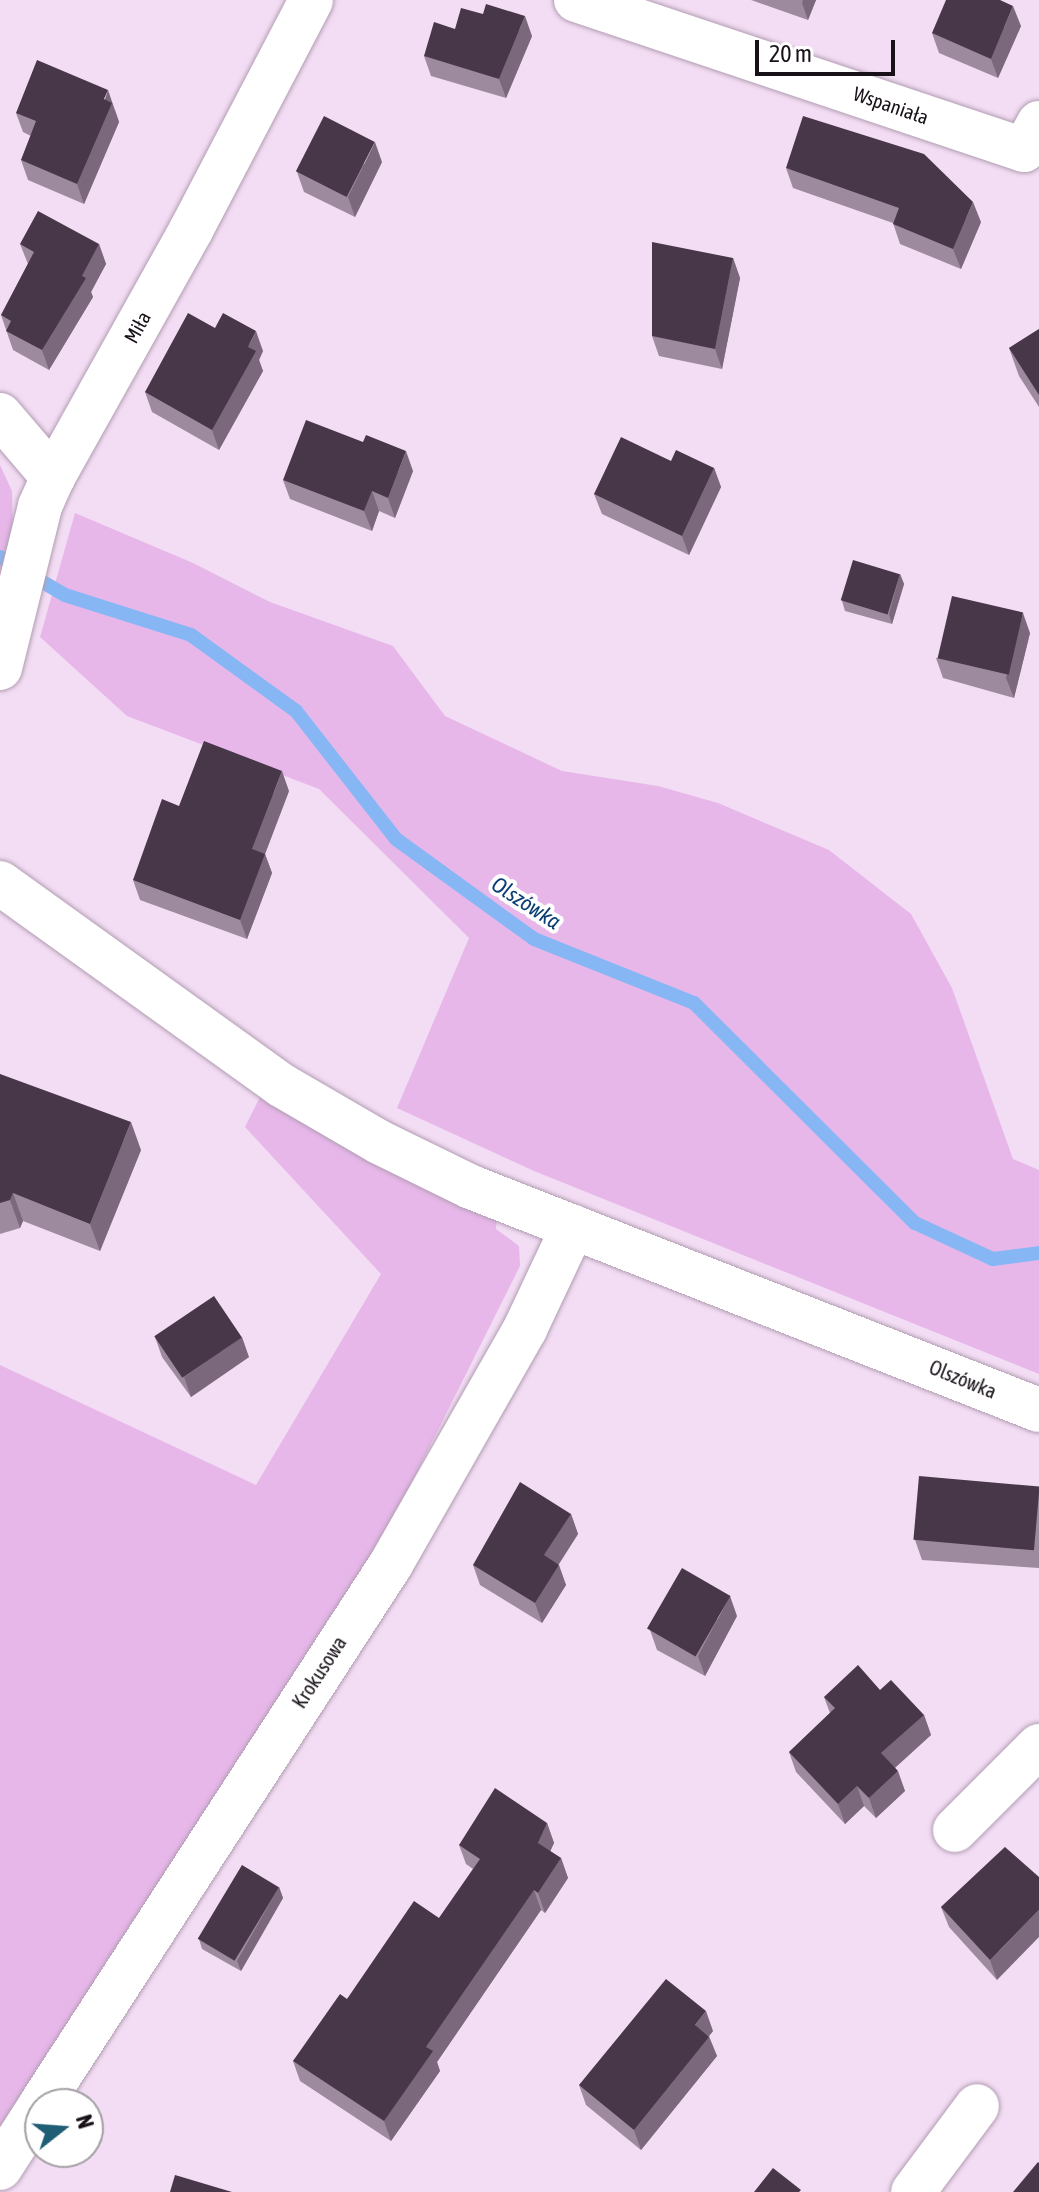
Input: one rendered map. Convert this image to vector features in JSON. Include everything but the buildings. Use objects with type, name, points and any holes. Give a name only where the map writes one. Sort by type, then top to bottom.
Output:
[{"type":"street","name":"Miła","points":[[0,668],[46,491],[191,230],[311,0]]},
{"type":"street","name":"Wspaniała","points":[[576,0],[1031,136]]},
{"type":"street","points":[[0,415],[46,491]]},
{"type":"street","name":"Olszówka","points":[[0,883],[281,1085],[471,1187],[1039,1410]]},
{"type":"street","name":"Krokusowa","points":[[52,2088],[391,1564],[525,1329],[573,1227]]},
{"type":"street","points":[[955,1830],[1039,1746]]},
{"type":"street","points":[[913,2192],[977,2106]]},
{"type":"street","name":"Krokusowa","points":[[0,2168],[24,2131]]},
{"type":"shaded area","points":[[0,465],[12,491],[13,535],[0,576]]},
{"type":"shaded area","points":[[75,513],[193,563],[270,602],[393,646],[445,716],[562,771],[658,786],[718,803],[829,850],[911,914],[952,988],[1013,1159],[1039,1170],[1039,1374],[534,1171],[397,1108],[469,938],[319,789],[127,716],[40,637]]},
{"type":"shaded area","points":[[263,1091],[497,1217],[496,1229],[519,1246],[520,1266],[375,1556],[34,2088],[24,2088],[24,2104],[0,2141],[0,1365],[256,1485],[381,1274],[245,1127]]},
{"type":"waterway","name":"Olszówka","points":[[0,557],[65,595],[191,635],[296,711],[396,839],[534,939],[694,1003],[915,1223],[993,1259],[1039,1253]]}]
